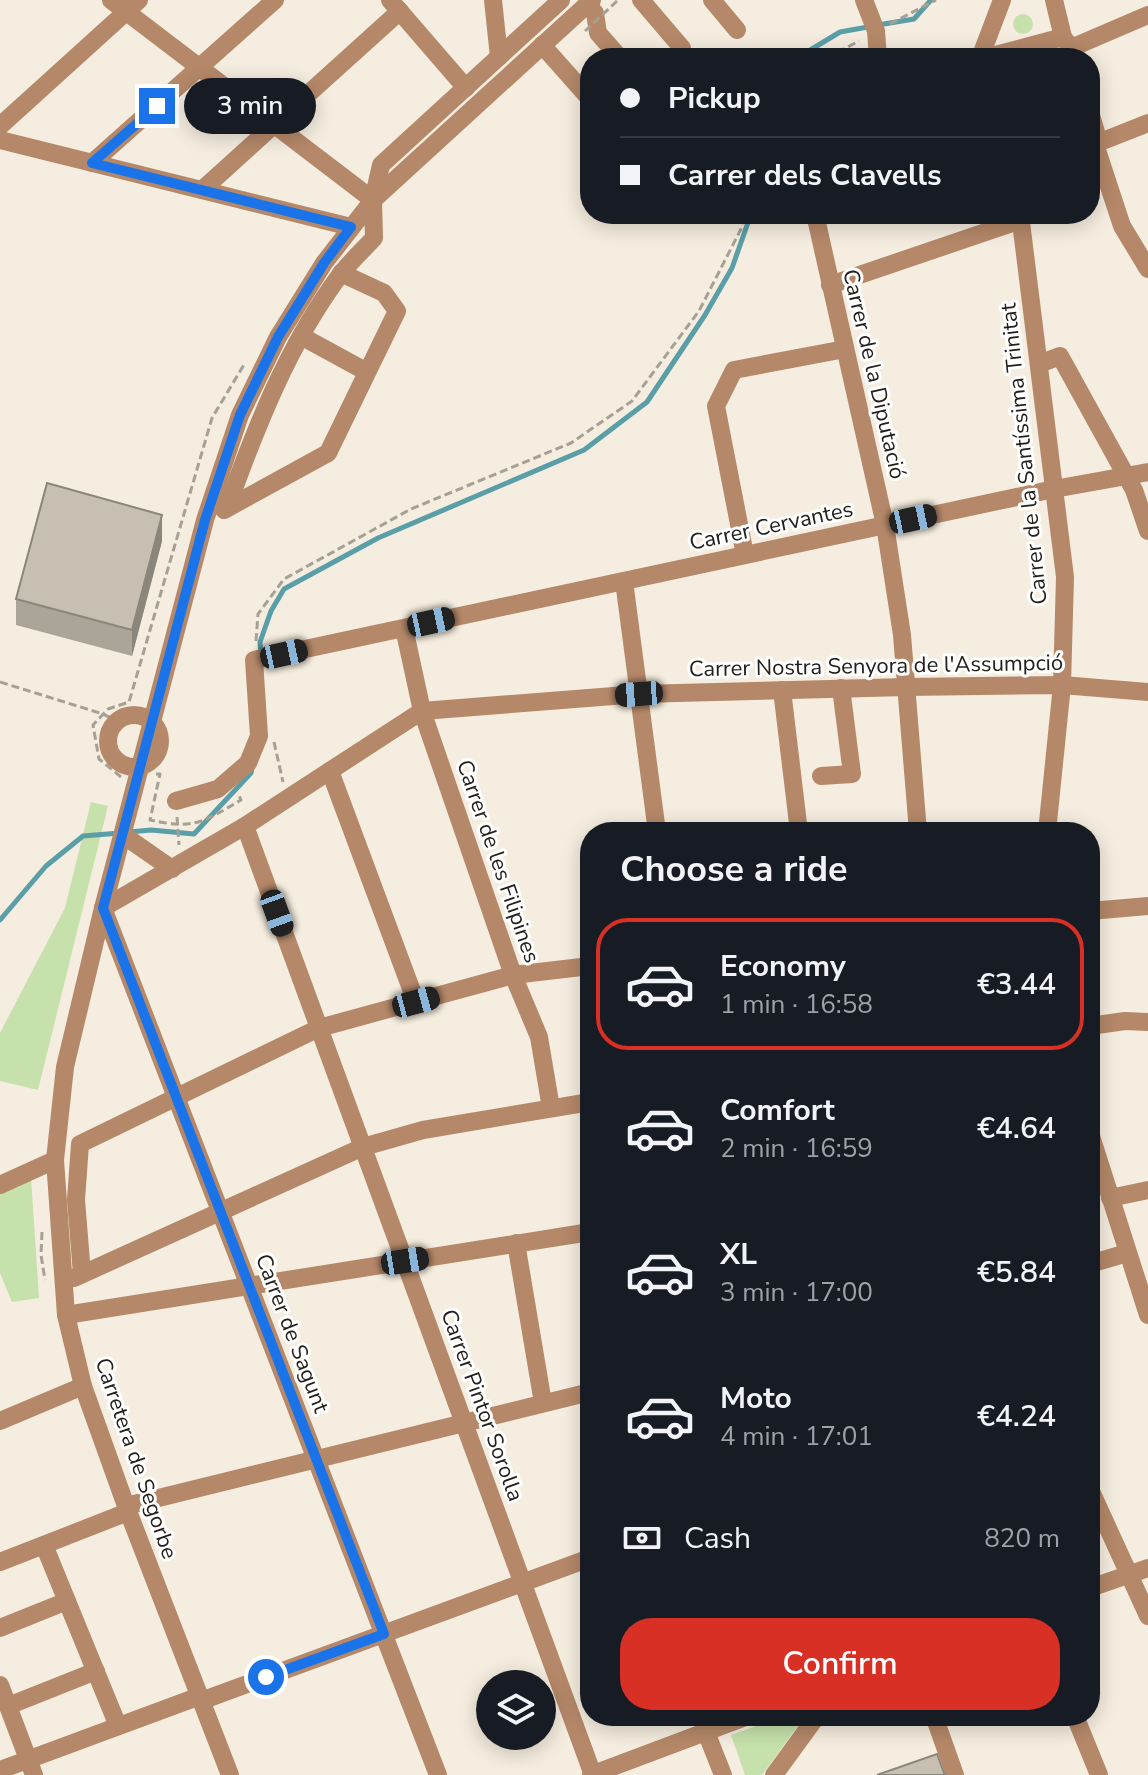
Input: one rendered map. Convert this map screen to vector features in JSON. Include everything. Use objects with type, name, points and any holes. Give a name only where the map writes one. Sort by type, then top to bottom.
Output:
[{"type":"street","points":[[92,163],[275,0]]},
{"type":"street","points":[[493,0],[499,57]]},
{"type":"street","points":[[227,508],[260,417],[301,336],[341,273],[374,238],[373,200],[381,165],[561,0]]},
{"type":"street","points":[[641,0],[682,48]]},
{"type":"street","points":[[712,0],[737,30]]},
{"type":"street","points":[[864,0],[876,31],[877,48]]},
{"type":"street","points":[[985,48],[1002,0]]},
{"type":"street","points":[[1054,0],[1069,48],[1148,15]]},
{"type":"street","points":[[152,722],[205,520],[240,415],[278,337],[324,263],[373,200],[590,2],[598,33],[611,48]]},
{"type":"street","points":[[0,126],[126,4],[200,67],[373,200]]},
{"type":"street","points":[[202,190],[397,4],[466,88]]},
{"type":"street","points":[[542,45],[580,88]]},
{"type":"street","points":[[1100,135],[1148,123]]},
{"type":"street","points":[[0,140],[351,227]]},
{"type":"street","points":[[1100,158],[1122,226],[1148,269]]},
{"type":"street","name":"Carrer de la Diputació","points":[[817,224],[885,525],[902,635],[917,822]]},
{"type":"street","points":[[830,285],[1000,224]]},
{"type":"street","name":"Carrer de la Santíssima Trinitat","points":[[1021,224],[1065,577],[1062,685],[1048,822]]},
{"type":"street","points":[[205,520],[328,453],[397,311],[384,293],[341,273]]},
{"type":"street","points":[[301,336],[367,372]]},
{"type":"street","points":[[745,555],[716,406],[734,370],[845,349]]},
{"type":"street","points":[[1039,364],[1060,356],[1134,490],[1148,531]]},
{"type":"street","name":"Carrer Cervantes","points":[[254,660],[1054,489],[1148,472]]},
{"type":"street","points":[[624,581],[656,822]]},
{"type":"street","name":"Carrer de les Filipines","points":[[404,628],[422,711],[513,975],[539,1037],[551,1108]]},
{"type":"street","points":[[176,801],[218,789],[248,763],[259,736],[254,660]]},
{"type":"street","name":"Carrer Nostra Senyora de l'Assumpció","points":[[103,908],[245,826],[422,711],[639,694],[841,688],[1062,685],[1148,692]]},
{"type":"street","points":[[821,776],[852,774],[841,688]]},
{"type":"street","points":[[782,690],[798,822]]},
{"type":"street","points":[[129,715],[138,715],[152,722],[159,731],[159,749],[140,770],[122,764],[111,753],[108,738],[117,721],[129,715]]},
{"type":"street","name":"Carretera de Segorbe","points":[[140,770],[65,1067],[55,1160],[62,1284],[83,1386],[230,1775]]},
{"type":"street","points":[[330,771],[416,1002]]},
{"type":"street","name":"Carrer Pintor Sorolla","points":[[245,826],[592,1775]]},
{"type":"street","points":[[123,835],[172,869]]},
{"type":"street","points":[[1100,910],[1148,906]]},
{"type":"street","name":"Carrer de Sagunt","points":[[103,908],[438,1775]]},
{"type":"street","points":[[82,1274],[76,1200],[80,1144],[319,1028],[513,975],[580,967]]},
{"type":"street","points":[[1100,1025],[1148,1022]]},
{"type":"street","points":[[62,1284],[363,1147],[423,1130],[580,1104]]},
{"type":"street","points":[[0,1185],[55,1160]]},
{"type":"street","points":[[1100,1166],[1148,1315]]},
{"type":"street","points":[[1110,1198],[1148,1190]]},
{"type":"street","points":[[66,1315],[580,1233]]},
{"type":"street","points":[[516,1243],[543,1403]]},
{"type":"street","points":[[1100,1261],[1127,1253]]},
{"type":"street","points":[[0,1421],[83,1386]]},
{"type":"street","points":[[0,1562],[127,1509],[580,1394]]},
{"type":"street","points":[[1100,1511],[1148,1616]]},
{"type":"street","points":[[44,1545],[118,1726]]},
{"type":"street","points":[[0,1770],[31,1767],[118,1726],[384,1634],[580,1562]]},
{"type":"street","points":[[1100,1584],[1148,1568]]},
{"type":"street","points":[[0,1628],[67,1601]]},
{"type":"street","points":[[8,1706],[96,1671]]},
{"type":"street","points":[[0,1685],[31,1767]]},
{"type":"street","points":[[592,1775],[701,1726]]},
{"type":"street","points":[[706,1726],[723,1775]]},
{"type":"street","points":[[774,1775],[810,1726]]},
{"type":"street","points":[[938,1726],[955,1775]]},
{"type":"street","points":[[1079,1726],[1099,1775]]},
{"type":"path","points":[[585,31],[616,2],[614,0]]},
{"type":"path","points":[[254,660],[258,614],[284,579],[411,509],[571,443],[632,401],[699,311],[742,224]]},
{"type":"path","points":[[0,682],[117,721]]},
{"type":"path","points":[[259,720],[269,717],[285,791]]},
{"type":"path","points":[[140,770],[160,774],[150,820],[178,826],[201,823],[241,800],[238,793]]},
{"type":"path","points":[[172,869],[179,847],[176,801]]},
{"type":"green space","points":[[1023,14],[1030,17],[1033,24],[1030,31],[1023,34],[1016,31],[1013,24],[1016,17]]},
{"type":"green space","points":[[91,802],[108,806],[38,1090],[0,1081],[0,1033],[65,908]]},
{"type":"green space","points":[[31,1178],[39,1298],[12,1302],[0,1273],[0,1191]]},
{"type":"green space","points":[[756,1726],[798,1726],[762,1775],[745,1775],[731,1735]]},
{"type":"building","points":[[47,483],[162,515],[132,630],[16,599]]},
{"type":"building","points":[[937,1754],[946,1775],[877,1775]]},
{"type":"waterway","points":[[878,25],[914,19],[931,0]]},
{"type":"waterway","points":[[814,48],[840,32],[868,27]]},
{"type":"waterway","points":[[261,655],[260,642],[271,611],[284,589],[378,538],[584,450],[647,402],[732,268],[747,224]]},
{"type":"waterway","points":[[129,832],[151,830],[194,834],[251,773],[252,768]]},
{"type":"waterway","points":[[0,920],[46,866],[83,836],[120,833]]},
{"type":"route","points":[[157,106],[92,163],[351,227],[324,263],[278,337],[240,415],[205,520],[103,908],[384,1634],[266,1677]]}]
